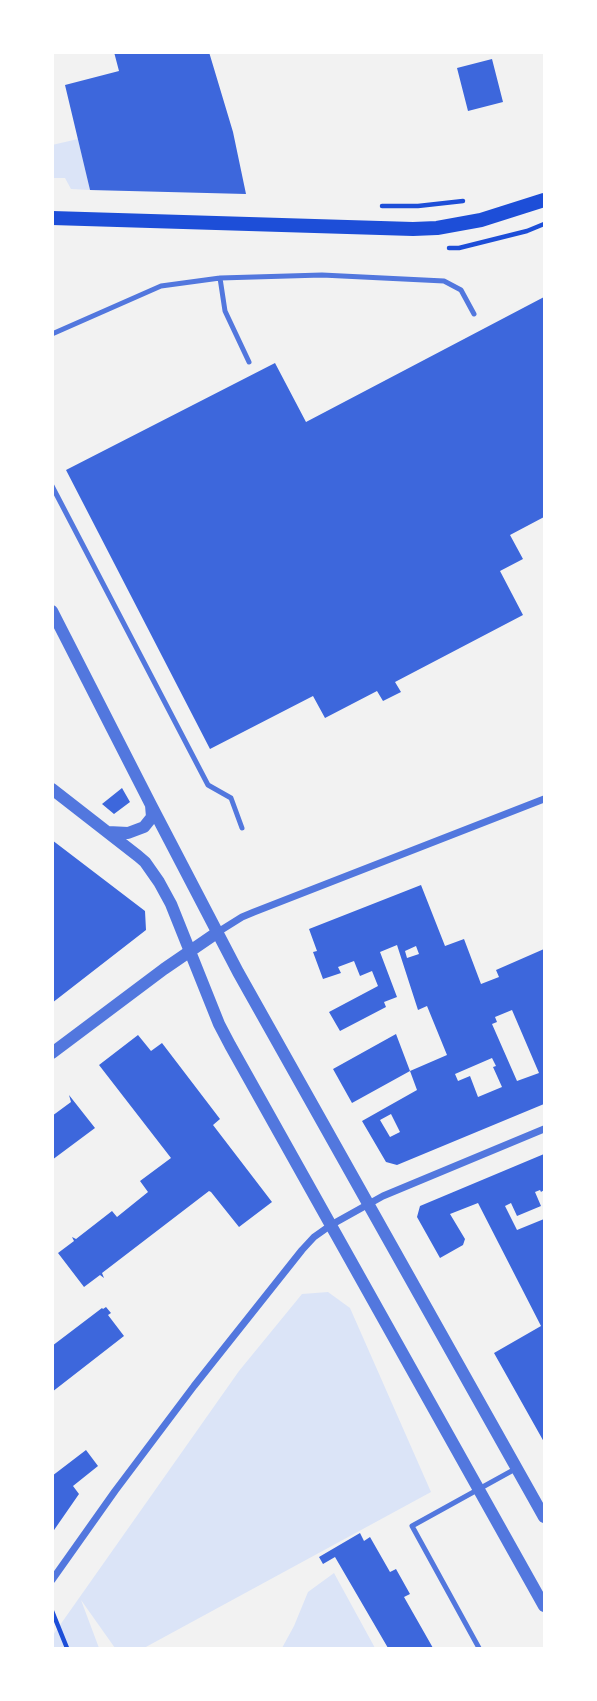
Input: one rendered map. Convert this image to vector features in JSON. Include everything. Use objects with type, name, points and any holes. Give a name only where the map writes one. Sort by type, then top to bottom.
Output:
[{"type":"main road","points":[[52,218],[413,229],[437,228],[481,220],[544,200]]},
{"type":"street","points":[[52,611],[238,972],[544,1517]]},
{"type":"street","points":[[52,789],[138,856],[151,870],[171,904],[225,1035],[544,1605]]},
{"type":"street","points":[[52,1054],[164,969],[242,917],[544,799]]},
{"type":"street","points":[[108,832],[128,833],[144,827],[152,817],[151,805]]},
{"type":"street","points":[[52,1580],[203,1375],[314,1237],[369,1203],[544,1129]]},
{"type":"lane","points":[[52,334],[161,286],[220,278],[322,275],[444,281],[461,290],[474,314]]},
{"type":"lane","points":[[220,278],[225,311],[250,362]]},
{"type":"lane","points":[[52,486],[208,785],[231,798],[242,828]]},
{"type":"lane","points":[[480,1648],[412,1526],[518,1468]]},
{"type":"path","points":[[371,206],[418,206],[472,199]]},
{"type":"path","points":[[52,1611],[67,1648]]},
{"type":"shaded area","points":[[78,139],[90,190],[71,189],[65,178],[53,178],[52,145]]},
{"type":"shaded area","points":[[328,1292],[350,1308],[431,1492],[144,1648],[115,1648],[81,1600],[99,1648],[53,1648],[53,1635],[239,1371],[302,1294]]},
{"type":"shaded area","points":[[334,1573],[375,1648],[282,1648],[308,1592]]},
{"type":"building","points":[[114,52],[209,52],[233,132],[246,194],[90,190],[65,85],[119,71]]},
{"type":"building","points":[[492,59],[503,102],[468,111],[457,68]]},
{"type":"building","points":[[544,297],[544,517],[510,535],[523,559],[500,571],[523,615],[395,682],[401,692],[383,701],[377,691],[325,718],[313,696],[210,749],[66,470],[275,363],[306,422]]},
{"type":"building","points":[[122,788],[130,802],[114,814],[102,804]]},
{"type":"building","points":[[52,840],[145,911],[146,930],[52,1003]]},
{"type":"building","points":[[421,885],[445,946],[464,939],[481,984],[499,977],[496,970],[544,949],[544,1104],[397,1165],[386,1162],[362,1121],[417,1090],[410,1071],[447,1055],[427,1006],[418,1010],[397,945],[380,952],[397,997],[384,1002],[386,1007],[340,1031],[329,1012],[378,986],[372,971],[360,976],[354,961],[338,967],[341,973],[323,979],[313,952],[317,951],[309,929]],"holes":[[[416,946],[419,954],[407,958],[405,951]],[[512,1010],[539,1073],[517,1081],[492,1024],[497,1022],[495,1017]],[[492,1058],[502,1087],[478,1097],[470,1076],[458,1081],[455,1074]],[[391,1114],[400,1132],[390,1137],[380,1120]]]},
{"type":"building","points":[[396,1034],[410,1071],[352,1103],[333,1069]]},
{"type":"building","points":[[138,1035],[151,1051],[162,1043],[220,1119],[213,1125],[272,1202],[239,1227],[209,1191],[102,1273],[104,1278],[100,1275],[84,1287],[58,1253],[74,1241],[72,1237],[76,1239],[112,1211],[117,1217],[148,1192],[140,1181],[171,1158],[99,1065]]},
{"type":"building","points":[[69,1095],[95,1128],[52,1160],[52,1116],[71,1102]]},
{"type":"building","points":[[544,1154],[544,1190],[535,1192],[541,1206],[517,1216],[511,1203],[505,1206],[517,1230],[544,1219],[544,1442],[494,1353],[541,1326],[478,1203],[450,1214],[465,1239],[463,1245],[440,1258],[417,1217],[420,1206]]},
{"type":"building","points":[[106,1307],[111,1313],[108,1315],[124,1336],[52,1392],[52,1346]]},
{"type":"building","points":[[86,1450],[98,1466],[73,1486],[79,1494],[52,1533],[52,1476]]},
{"type":"building","points":[[360,1533],[364,1541],[370,1537],[390,1572],[396,1569],[410,1594],[404,1597],[433,1648],[388,1648],[335,1557],[323,1564],[319,1557]]}]
